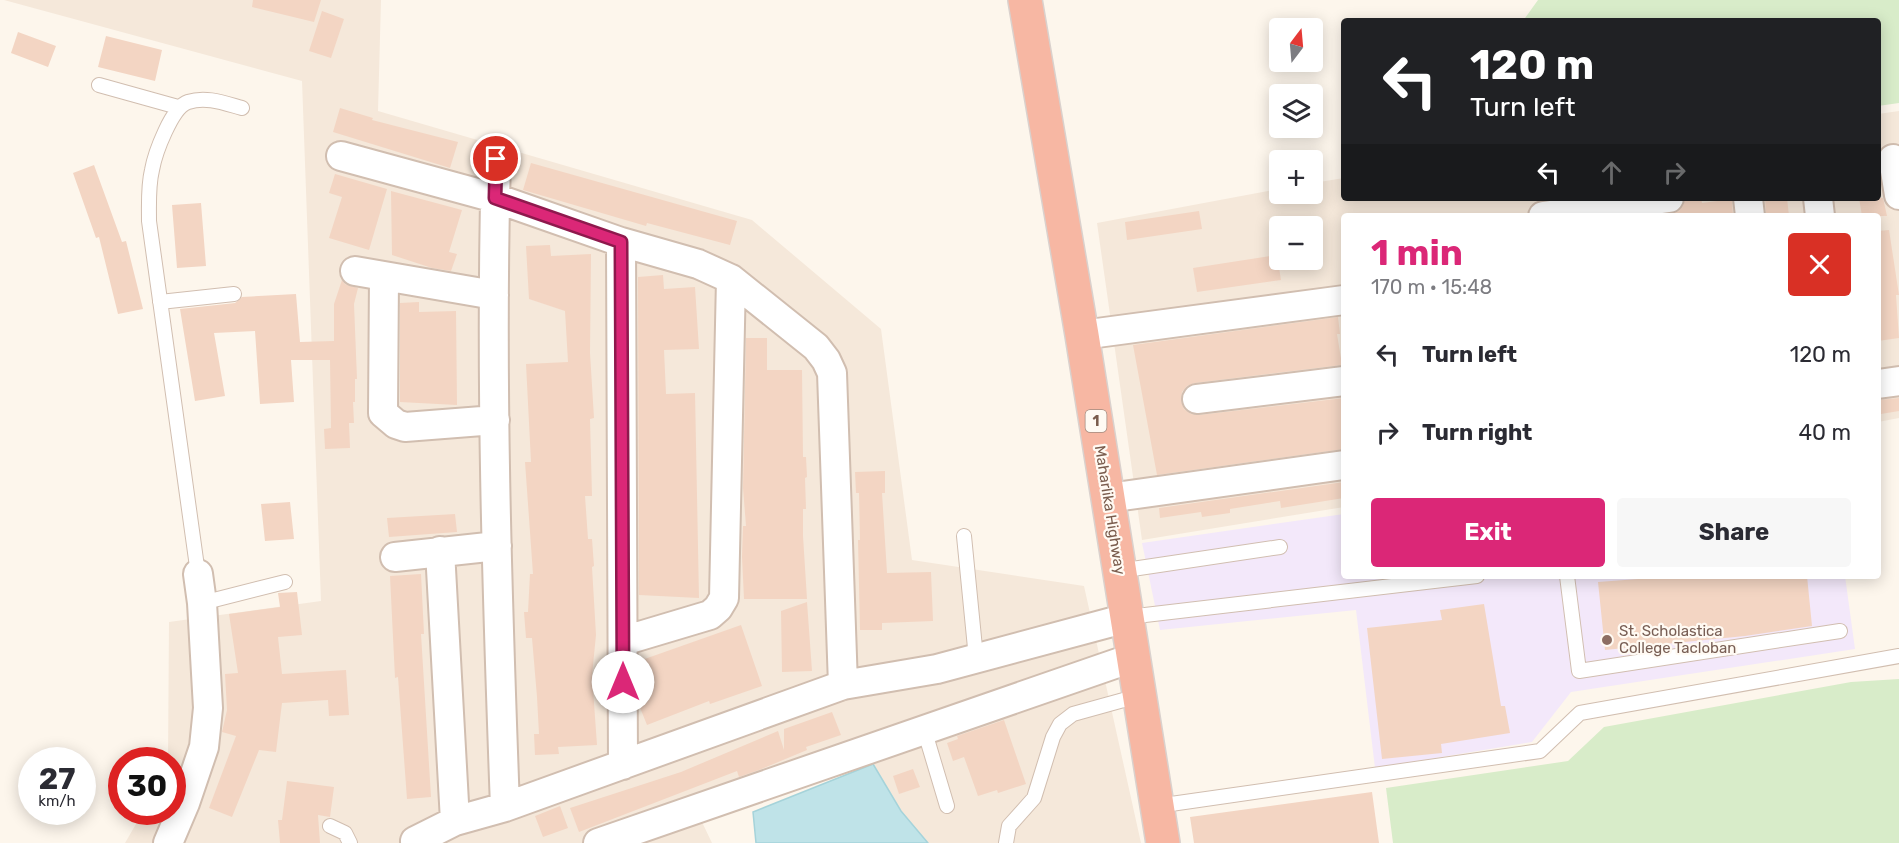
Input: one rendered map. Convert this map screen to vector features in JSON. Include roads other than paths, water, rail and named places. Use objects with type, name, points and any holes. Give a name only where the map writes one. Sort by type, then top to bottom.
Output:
[{"type":"highway","name":"Maharlika Highway","points":[[1025,0],[1082,335],[1163,843]]},
{"type":"street","points":[[341,156],[495,198],[621,242],[698,264],[731,279],[816,347],[832,373],[843,685]]},
{"type":"street","points":[[496,159],[495,420],[499,669],[505,807]]},
{"type":"street","points":[[1890,160],[1899,195]]},
{"type":"street","points":[[1583,213],[1666,204]]},
{"type":"street","points":[[621,242],[623,765]]},
{"type":"street","points":[[355,270],[494,295]]},
{"type":"street","points":[[384,277],[383,412],[396,424],[405,427],[495,420]]},
{"type":"street","points":[[623,641],[710,615],[724,598],[731,279]]},
{"type":"street","points":[[1082,335],[1341,300]]},
{"type":"street","points":[[1197,399],[1341,381]]},
{"type":"street","points":[[1881,384],[1899,381]]},
{"type":"street","points":[[1108,498],[1341,465]]},
{"type":"street","points":[[395,556],[497,546]]},
{"type":"street","points":[[440,551],[455,821]]},
{"type":"street","points":[[168,843],[186,802],[204,747],[208,708],[202,603],[198,574]]},
{"type":"street","points":[[415,841],[455,821],[505,807],[843,685],[937,669],[1127,618]]},
{"type":"street","points":[[598,843],[1132,658]]},
{"type":"lane","points":[[99,85],[178,107]]},
{"type":"lane","points":[[198,574],[149,221],[149,190],[155,161],[178,107],[204,99],[242,108]]},
{"type":"lane","points":[[160,302],[234,294]]},
{"type":"lane","points":[[964,536],[976,658]]},
{"type":"lane","points":[[1119,571],[1280,547]]},
{"type":"lane","points":[[1127,618],[1452,579]]},
{"type":"lane","points":[[1567,579],[1579,671],[1840,631]]},
{"type":"lane","points":[[202,603],[285,582]]},
{"type":"lane","points":[[1157,806],[1540,752],[1580,713],[1899,656]]},
{"type":"lane","points":[[1006,843],[1009,826],[1034,798],[1053,737],[1060,724],[1073,714],[1138,696]]},
{"type":"lane","points":[[924,729],[947,806]]},
{"type":"lane","points":[[330,826],[345,833],[350,843]]},
{"type":"water","points":[[873,764],[901,811],[928,843],[756,843],[753,812]]},
{"type":"place","name":"St. Scholastica College Tacloban","points":[[1607,640]]}]
